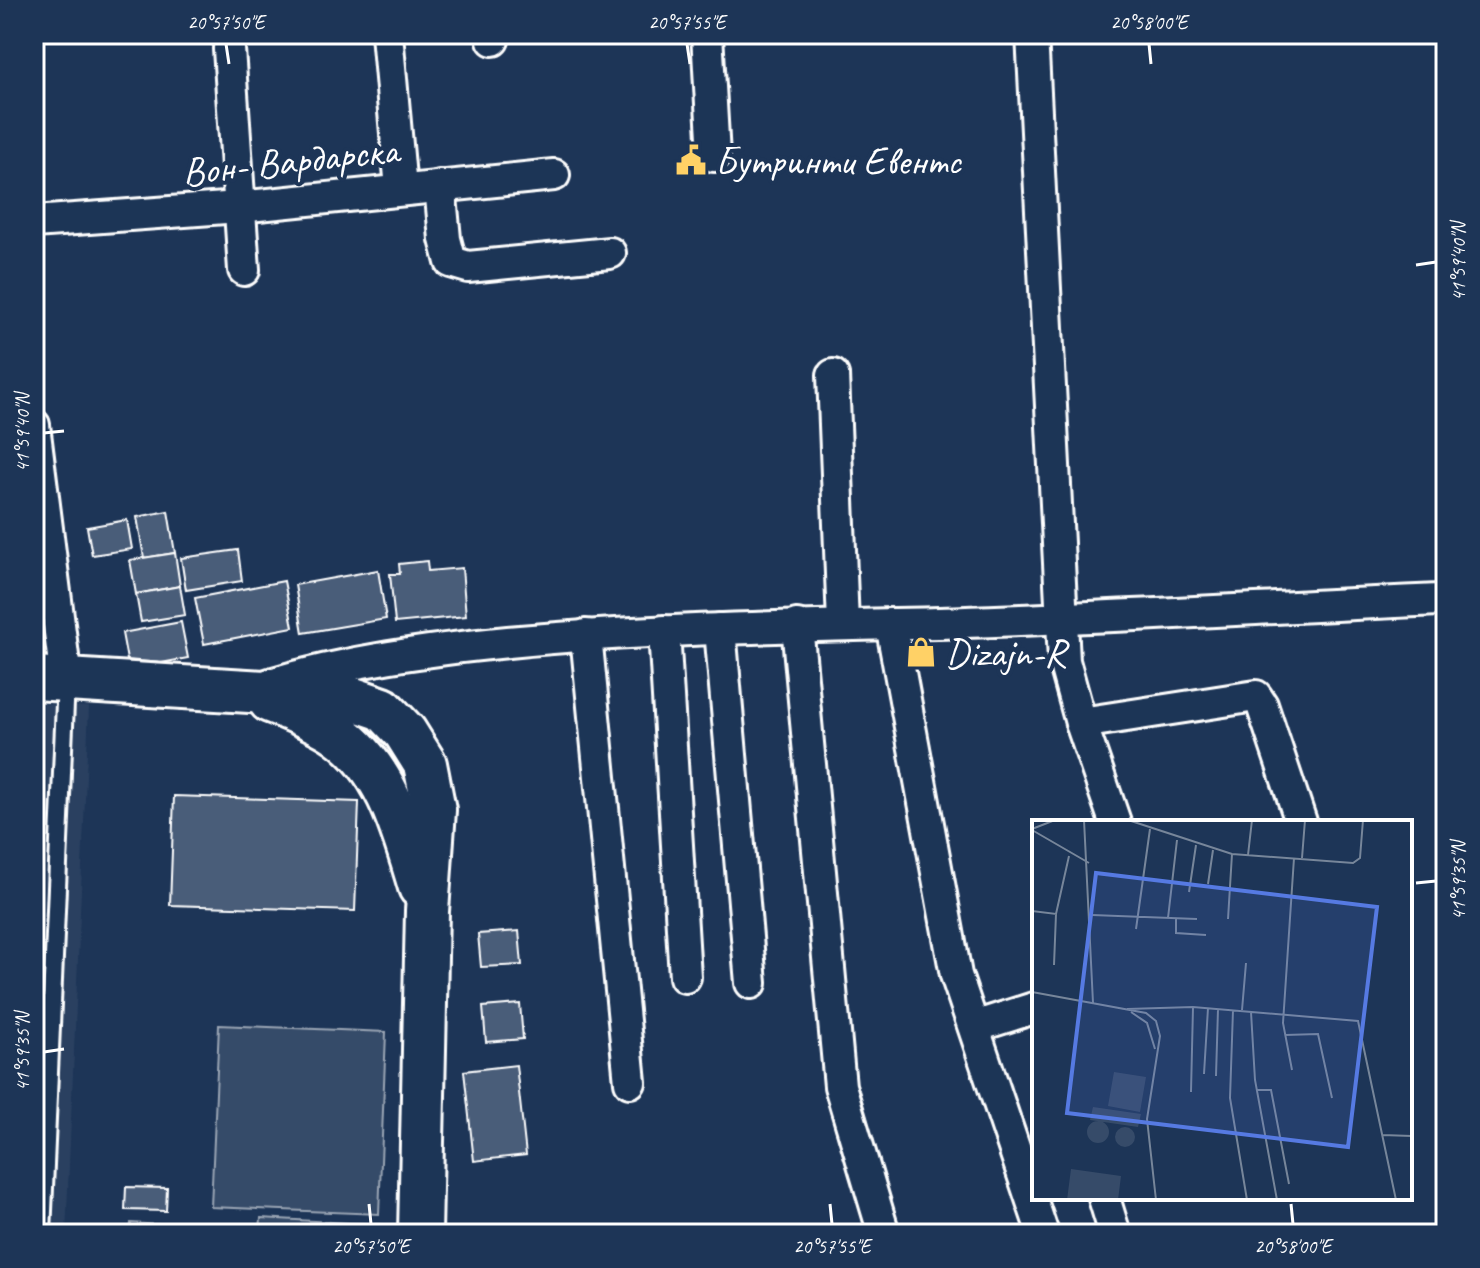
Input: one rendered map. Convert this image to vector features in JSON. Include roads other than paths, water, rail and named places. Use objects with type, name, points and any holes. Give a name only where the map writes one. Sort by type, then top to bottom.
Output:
[{"type":"street","points":[[230,34],[244,270]]},
{"type":"street","points":[[387,34],[401,189]]},
{"type":"street","points":[[707,34],[714,156]]},
{"type":"street","points":[[1032,34],[1064,661],[1081,723],[1114,820]]},
{"type":"street","name":"Вон- Вардарска","points":[[34,222],[239,207],[554,175]]},
{"type":"street","points":[[440,186],[445,239],[451,262],[468,267],[610,253]]},
{"type":"street","points":[[833,375],[843,624]]},
{"type":"street","points":[[34,425],[50,679],[348,697],[383,709],[405,732],[425,764],[434,810],[427,911],[420,1234]]},
{"type":"street","points":[[246,692],[358,663],[455,647],[586,635],[797,625],[1060,618],[1439,600],[1446,603]]},
{"type":"street","points":[[891,624],[956,975],[1043,1234]]},
{"type":"street","points":[[797,625],[840,1086],[884,1234]]},
{"type":"street","points":[[720,629],[751,983]]},
{"type":"street","points":[[664,631],[685,977]]},
{"type":"street","points":[[586,635],[630,1082]]},
{"type":"street","points":[[1081,723],[1256,696],[1262,705],[1300,820]]},
{"type":"street","points":[[974,1027],[1032,1009]]},
{"type":"street","points":[[1105,1200],[1115,1234]]},
{"type":"lane","points":[[42,1234],[50,679]]},
{"type":"place","name":"Бутринти Евентс","points":[[691,160]]},
{"type":"place","name":"Dizajn-R","points":[[921,652]]}]
